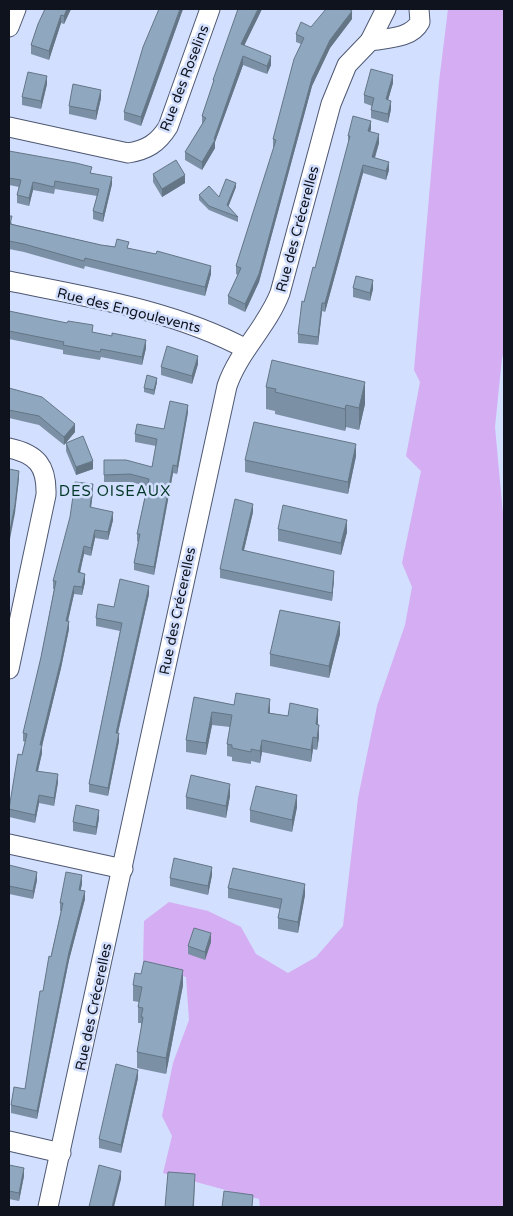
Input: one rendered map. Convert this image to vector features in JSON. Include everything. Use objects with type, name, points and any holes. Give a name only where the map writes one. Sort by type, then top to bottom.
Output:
[{"type":"street","points":[[9,27],[16,9]]},
{"type":"street","name":"Rue des Roselins","points":[[9,128],[128,154],[152,146],[161,138],[168,127],[210,9]]},
{"type":"street","name":"Rue des Crécerelles","points":[[48,1207],[123,869],[223,400],[232,372],[270,314],[284,284],[338,83],[347,65],[370,41],[386,9]]},
{"type":"street","points":[[370,41],[401,36],[413,31],[420,22],[418,9]]},
{"type":"street","name":"Rue des Engoulevents","points":[[9,281],[108,302],[206,329],[246,349]]},
{"type":"street","points":[[9,448],[28,453],[40,464],[46,479],[46,495],[9,669]]},
{"type":"street","points":[[9,844],[123,869]]},
{"type":"street","points":[[9,1141],[60,1153]]},
{"type":"shaded area","points":[[448,9],[504,9],[504,352],[495,427],[504,525],[504,1207],[260,1207],[259,1199],[163,1173],[172,1136],[162,1116],[173,1063],[189,1020],[186,977],[143,964],[144,921],[169,902],[208,911],[241,927],[256,954],[288,973],[316,957],[343,926],[358,798],[377,706],[405,625],[412,587],[402,563],[421,471],[406,456],[420,382],[414,370],[439,82]]},
{"type":"building","points":[[45,9],[67,9],[64,16],[61,15],[49,51],[31,45]]},
{"type":"building","points":[[159,9],[180,9],[141,117],[124,112],[143,47]]},
{"type":"building","points":[[238,9],[258,9],[241,44],[271,56],[267,66],[243,56],[215,140],[202,162],[185,152],[206,118],[202,116]]},
{"type":"building","points":[[326,9],[349,9],[352,11],[330,40],[312,78],[259,274],[245,304],[228,296],[241,268],[236,266],[276,140],[273,139],[294,59],[304,38],[296,34],[301,22],[311,27]]},
{"type":"building","points":[[371,69],[393,75],[386,99],[391,101],[388,114],[371,110],[374,98],[364,95]]},
{"type":"building","points":[[28,72],[47,76],[41,101],[22,97]]},
{"type":"building","points":[[73,84],[101,90],[96,111],[69,106]]},
{"type":"building","points":[[353,116],[371,121],[368,131],[379,134],[372,157],[389,162],[386,171],[363,165],[325,303],[322,303],[318,337],[298,334],[302,301],[304,302],[313,267],[315,268],[350,136],[348,136]]},
{"type":"building","points":[[9,151],[92,167],[90,173],[112,177],[103,214],[93,211],[99,189],[55,181],[54,187],[33,182],[29,198],[17,195],[21,180],[9,178]]},
{"type":"building","points":[[176,160],[185,175],[162,189],[153,174]]},
{"type":"building","points":[[226,179],[236,183],[227,205],[238,217],[209,206],[199,195],[209,186],[219,197]]},
{"type":"building","points":[[9,216],[12,216],[10,224],[115,247],[117,239],[129,242],[127,248],[156,254],[157,251],[211,266],[205,287],[85,258],[84,261],[9,241]]},
{"type":"building","points":[[356,276],[373,280],[370,293],[353,288]]},
{"type":"building","points":[[9,311],[67,323],[68,321],[93,325],[92,332],[112,336],[112,333],[146,340],[142,357],[101,349],[100,352],[63,345],[64,342],[9,331]]},
{"type":"building","points":[[167,346],[198,356],[192,376],[161,367]]},
{"type":"building","points":[[272,360],[365,382],[359,408],[346,405],[345,409],[275,392],[276,389],[266,387]]},
{"type":"building","points":[[147,375],[157,378],[154,390],[144,388]]},
{"type":"building","points":[[9,388],[42,397],[75,424],[64,437],[39,416],[9,410]]},
{"type":"building","points":[[170,401],[188,405],[177,466],[173,465],[154,567],[134,563],[140,534],[137,534],[149,479],[130,474],[104,475],[104,460],[126,460],[152,467],[157,439],[135,434],[137,424],[164,429]]},
{"type":"building","points":[[254,422],[356,444],[348,482],[245,460]]},
{"type":"building","points":[[83,436],[93,461],[76,467],[66,443]]},
{"type":"building","points":[[9,469],[19,471],[9,535]]},
{"type":"building","points":[[75,482],[93,484],[90,507],[113,512],[108,532],[95,530],[91,548],[84,546],[78,572],[85,574],[82,587],[74,586],[66,621],[69,621],[61,660],[40,745],[42,745],[36,771],[58,774],[54,798],[39,795],[35,815],[9,809],[18,754],[22,755],[27,734],[23,733],[41,657],[56,581],[53,581],[70,517]]},
{"type":"building","points":[[235,499],[253,504],[242,550],[334,571],[332,593],[220,569]]},
{"type":"building","points":[[283,505],[347,520],[341,543],[278,529]]},
{"type":"building","points":[[120,579],[149,586],[116,733],[119,733],[108,788],[89,784],[122,623],[96,618],[98,604],[114,607]]},
{"type":"building","points":[[280,610],[340,622],[329,666],[270,654]]},
{"type":"building","points":[[236,693],[270,699],[268,713],[288,716],[290,703],[318,709],[316,724],[319,725],[317,738],[313,737],[311,750],[262,740],[260,751],[251,749],[251,752],[232,748],[232,745],[227,744],[232,715],[212,712],[206,743],[186,740],[194,697],[234,705]]},
{"type":"building","points":[[191,775],[230,784],[226,806],[186,797]]},
{"type":"building","points":[[256,786],[297,795],[292,820],[250,810]]},
{"type":"building","points":[[76,805],[99,810],[96,827],[73,822]]},
{"type":"building","points":[[174,858],[212,867],[208,886],[170,878]]},
{"type":"building","points":[[9,865],[37,872],[33,891],[9,886]]},
{"type":"building","points":[[233,868],[305,884],[298,922],[278,918],[282,899],[228,888]]},
{"type":"building","points":[[66,872],[82,875],[79,890],[85,891],[69,952],[37,1111],[11,1105],[14,1087],[25,1089],[40,991],[43,991],[49,956],[51,957],[63,903],[60,903]]},
{"type":"building","points":[[194,928],[211,933],[205,952],[188,946]]},
{"type":"building","points":[[144,961],[183,970],[166,1058],[137,1052],[143,1017],[141,1017],[143,1008],[138,1007],[142,987],[133,985],[135,973],[141,974]]},
{"type":"building","points":[[116,1064],[138,1070],[121,1145],[99,1139]]},
{"type":"building","points":[[9,1165],[24,1168],[19,1193],[9,1191]]},
{"type":"building","points":[[99,1165],[121,1171],[112,1207],[89,1207]]},
{"type":"building","points":[[168,1172],[195,1174],[193,1207],[165,1207]]},
{"type":"building","points":[[224,1191],[253,1195],[252,1207],[222,1207]]},
{"type":"district","name":"DES OISEAUX","points":[[115,491]]}]
